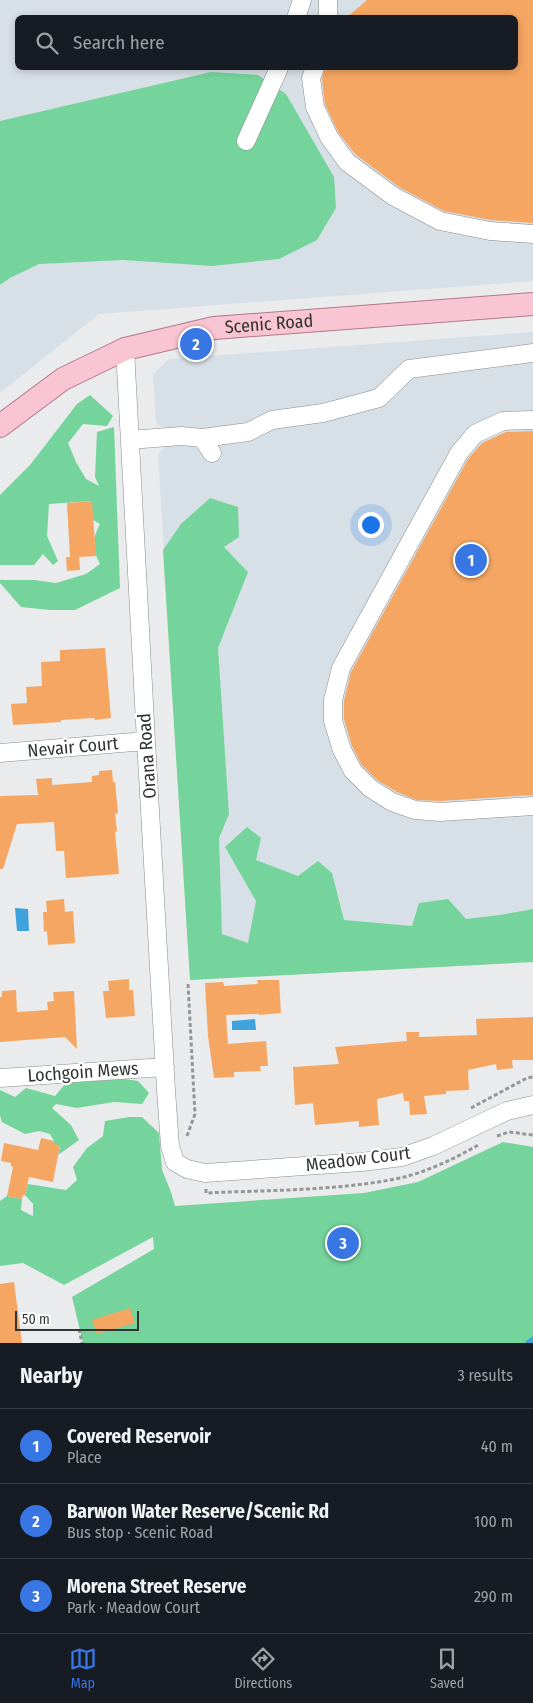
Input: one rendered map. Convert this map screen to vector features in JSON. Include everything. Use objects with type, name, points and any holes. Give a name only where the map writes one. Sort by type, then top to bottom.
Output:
[{"type":"main road","name":"Scenic Road","points":[[0,426],[63,379],[125,349],[214,328],[533,304]]},
{"type":"street","points":[[297,15],[302,0]]},
{"type":"street","points":[[328,0],[328,15]]},
{"type":"street","points":[[246,141],[278,70]]},
{"type":"street","points":[[314,70],[311,78],[315,107],[329,137],[347,162],[393,196],[440,221],[490,231],[533,234]]},
{"type":"street","name":"Orana Road","points":[[125,349],[165,1066],[170,1146],[175,1162]]},
{"type":"street","points":[[130,440],[181,436],[202,438],[248,432],[272,420],[323,413],[379,398],[409,368],[533,353]]},
{"type":"street","points":[[533,420],[503,421],[475,434],[458,453],[341,668],[334,700],[334,721],[342,750],[353,771],[370,788],[392,802],[415,810],[440,812],[533,806]]},
{"type":"street","points":[[202,438],[212,453]]},
{"type":"street","name":"Nevair Court","points":[[0,753],[146,741]]},
{"type":"street","name":"Lochgoin Mews","points":[[0,1078],[165,1066]]},
{"type":"street","name":"Meadow Court","points":[[175,1162],[187,1168],[205,1173],[362,1162],[402,1157],[432,1146],[507,1111],[533,1106]]},
{"type":"path","points":[[186,1140],[195,1114],[188,984]]},
{"type":"path","points":[[470,1108],[527,1078],[533,1077]]},
{"type":"path","points":[[79,1329],[82,1343]]},
{"type":"shaded area","points":[[0,0],[533,0],[533,281],[99,314],[0,393]]},
{"type":"shaded area","points":[[533,332],[533,962],[190,980],[158,454],[169,443],[168,431],[156,423],[153,374],[169,359]]},
{"type":"green space","points":[[211,72],[258,75],[286,94],[334,177],[336,208],[317,240],[279,259],[212,266],[123,260],[39,264],[0,285],[0,121]]},
{"type":"green space","points":[[90,395],[113,416],[107,426],[83,424],[68,443],[86,479],[99,486],[95,477],[97,432],[114,427],[120,588],[75,610],[21,607],[0,583],[0,580],[34,580],[56,583],[86,574],[100,564],[95,554],[94,544],[100,524],[93,520],[91,501],[49,504],[47,536],[58,561],[53,565],[43,554],[34,565],[0,565],[0,495],[30,465],[77,404]]},
{"type":"green space","points":[[210,498],[238,507],[239,537],[224,547],[248,572],[218,648],[229,814],[219,838],[222,934],[248,943],[256,901],[225,847],[247,827],[261,838],[256,860],[298,876],[318,861],[332,873],[344,920],[412,926],[419,903],[448,899],[466,919],[533,909],[533,962],[190,980],[163,550],[181,524]]},
{"type":"green space","points":[[125,1079],[138,1081],[149,1093],[142,1104],[114,1102],[77,1108],[56,1104],[52,1108],[71,1125],[79,1140],[58,1155],[60,1146],[53,1144],[54,1141],[50,1134],[39,1131],[25,1134],[2,1122],[0,1116],[0,1090],[15,1097],[26,1088],[55,1096],[66,1083]]},
{"type":"green space","points":[[142,1117],[159,1133],[162,1170],[175,1206],[364,1193],[418,1182],[503,1142],[533,1147],[533,1343],[83,1343],[72,1297],[154,1249],[153,1237],[64,1285],[23,1263],[0,1266],[0,1201],[7,1196],[22,1199],[21,1210],[33,1216],[33,1204],[25,1195],[28,1184],[66,1190],[77,1180],[73,1167],[87,1148],[103,1136],[105,1121]]},
{"type":"water","points":[[15,908],[28,909],[29,931],[17,931]]},
{"type":"water","points":[[255,1019],[256,1030],[232,1030],[232,1021]]},
{"type":"building","points":[[367,0],[533,0],[533,223],[491,220],[444,211],[399,187],[355,154],[338,132],[325,104],[322,79],[324,70],[518,70],[518,15],[350,15]]},
{"type":"building","points":[[533,431],[533,795],[440,801],[417,800],[397,792],[377,780],[361,764],[352,746],[344,719],[344,701],[351,672],[468,459],[482,443],[506,432]]},
{"type":"building","points":[[92,501],[96,556],[79,557],[80,570],[67,571],[66,557],[70,557],[67,503]]},
{"type":"building","points":[[105,648],[111,718],[61,720],[61,722],[13,725],[11,704],[27,703],[26,687],[42,686],[41,662],[60,661],[60,650]]},
{"type":"building","points":[[112,770],[118,813],[115,814],[117,831],[115,832],[119,874],[66,878],[64,851],[56,851],[54,822],[17,824],[3,869],[0,869],[0,796],[38,795],[36,779],[52,778],[52,785],[92,782],[92,776],[99,775],[99,771]]},
{"type":"building","points":[[64,899],[65,912],[73,911],[75,943],[48,945],[47,931],[44,932],[43,912],[47,912],[46,901]]},
{"type":"building","points":[[129,979],[129,990],[133,990],[135,1016],[106,1018],[103,991],[109,991],[108,981]]},
{"type":"building","points":[[257,980],[279,980],[281,1013],[226,1015],[228,1044],[266,1041],[268,1066],[260,1066],[261,1071],[234,1072],[234,1077],[214,1078],[208,1036],[205,983],[223,982],[224,986],[258,984]]},
{"type":"building","points":[[16,990],[17,1012],[48,1010],[47,1002],[54,1001],[53,992],[74,991],[77,1049],[65,1037],[0,1042],[0,997],[2,997],[2,991]]},
{"type":"building","points":[[533,1017],[533,1060],[512,1060],[513,1068],[497,1070],[496,1064],[468,1070],[469,1090],[446,1091],[446,1094],[424,1096],[427,1114],[410,1115],[409,1101],[404,1101],[403,1093],[377,1099],[379,1125],[359,1127],[359,1121],[315,1125],[313,1103],[295,1105],[293,1067],[339,1064],[335,1047],[407,1041],[406,1032],[419,1032],[419,1037],[477,1035],[476,1019]]},
{"type":"building","points":[[41,1138],[54,1141],[53,1144],[60,1145],[53,1182],[29,1177],[25,1195],[23,1195],[22,1199],[7,1196],[13,1167],[11,1163],[1,1161],[4,1143],[38,1150]]},
{"type":"building","points":[[14,1282],[22,1343],[0,1343],[0,1284]]},
{"type":"building","points":[[130,1308],[135,1323],[97,1334],[92,1320]]},
{"type":"waterway","points":[[528,1343],[533,1339]]},
{"type":"place","name":"Barwon Water Reserve/Scenic Rd","points":[[196,344]]},
{"type":"place","name":"Covered Reservoir","points":[[471,560]]},
{"type":"place","name":"Morena Street Reserve","points":[[343,1243]]}]
